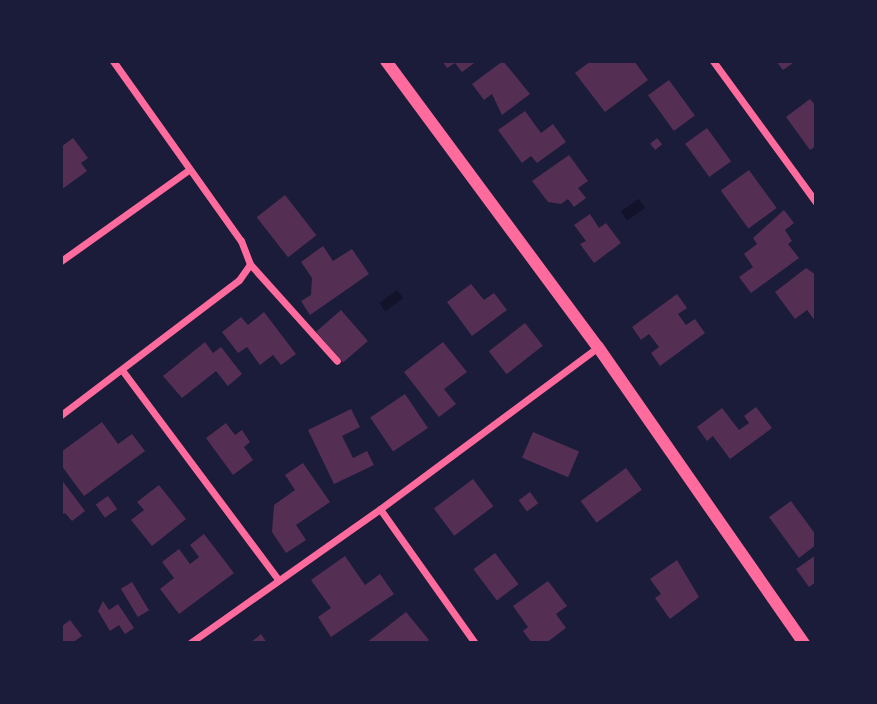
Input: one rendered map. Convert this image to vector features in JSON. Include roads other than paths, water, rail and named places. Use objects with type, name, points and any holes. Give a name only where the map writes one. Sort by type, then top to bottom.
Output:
[{"type":"highway","points":[[386,61],[598,346],[804,643]]},
{"type":"street","points":[[113,61],[241,240],[250,264],[337,361]]},
{"type":"street","points":[[713,61],[816,202]]},
{"type":"street","points":[[61,261],[190,169]]},
{"type":"street","points":[[61,415],[239,280],[250,264]]},
{"type":"street","points":[[190,643],[380,509],[598,346]]},
{"type":"street","points":[[122,370],[278,579]]},
{"type":"street","points":[[380,509],[475,643]]}]
